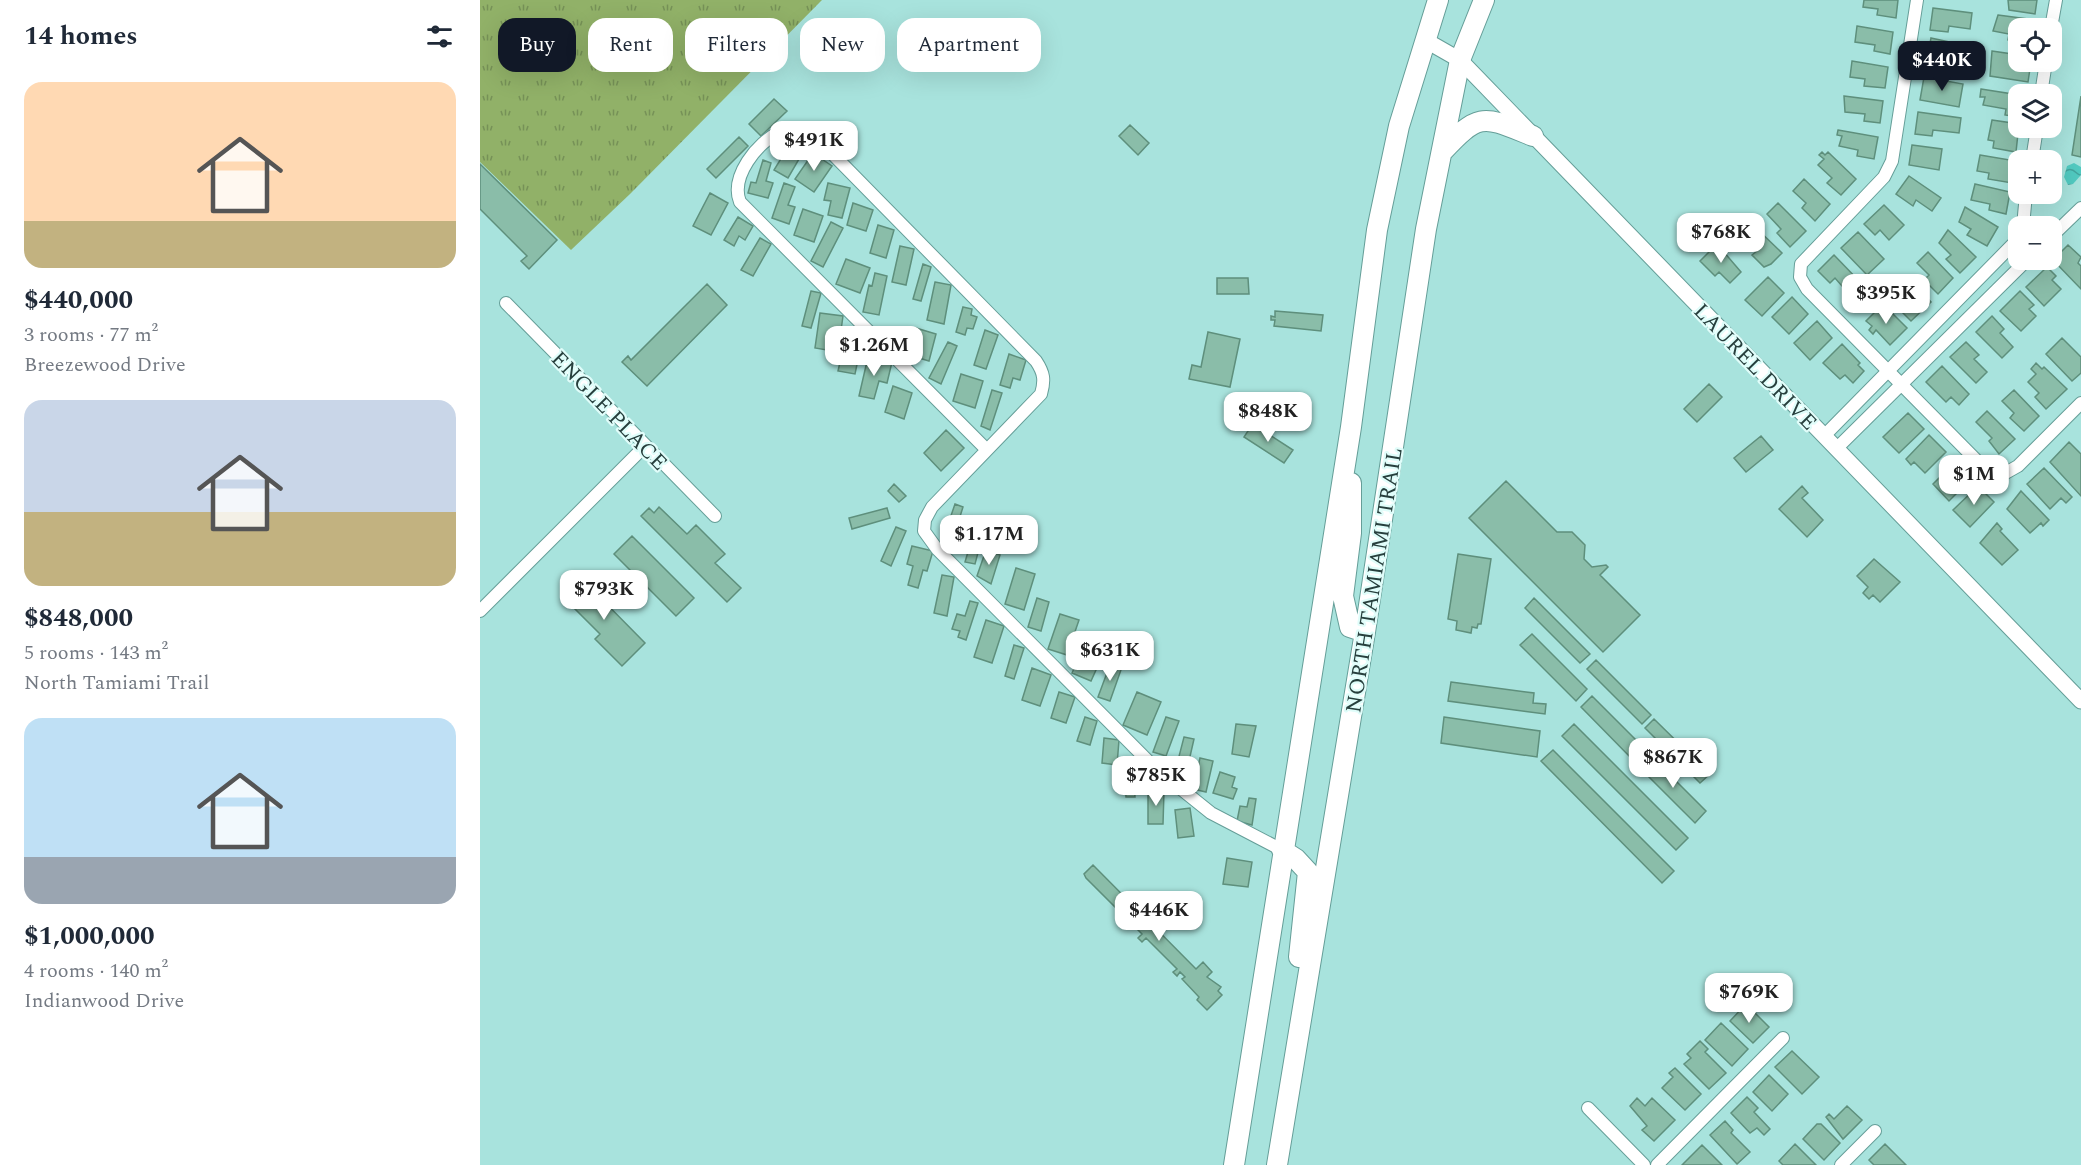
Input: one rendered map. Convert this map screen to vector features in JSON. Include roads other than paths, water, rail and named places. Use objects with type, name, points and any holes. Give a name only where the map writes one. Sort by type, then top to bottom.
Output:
[{"type":"main road","name":"NORTH TAMIAMI TRAIL","points":[[1234,1165],[1350,427],[1377,230],[1399,126],[1438,0]]},
{"type":"main road","name":"NORTH TAMIAMI TRAIL","points":[[1277,1165],[1365,632],[1426,229],[1460,60],[1484,0]]},
{"type":"main road","points":[[1442,152],[1465,127],[1483,119],[1497,121],[1533,136]]},
{"type":"main road","points":[[1350,427],[1351,533],[1343,596],[1350,627],[1365,632]]},
{"type":"main road","points":[[1282,850],[1301,862],[1308,872],[1297,975],[1303,1013]]},
{"type":"street","points":[[1917,0],[1892,161],[1884,177],[1808,255],[1801,264],[1800,278],[1807,289],[1986,470],[2002,475],[2018,466],[2081,403]]},
{"type":"street","points":[[2053,18],[2056,0]]},
{"type":"street","name":"LAUREL DRIVE","points":[[1425,40],[1460,60],[2081,701]]},
{"type":"street","points":[[987,450],[740,202],[736,192],[739,177],[763,144],[778,133],[793,128],[809,130],[1036,361],[1043,372],[1044,383],[1041,394],[987,450],[932,507],[925,520],[924,531],[937,549],[1155,768],[1211,813],[1282,850]]},
{"type":"street","points":[[2062,226],[2081,208]]},
{"type":"street","points":[[1824,436],[2008,249]]},
{"type":"street","points":[[1836,449],[2017,270]]},
{"type":"street","name":"ENGLE PLACE","points":[[506,303],[715,516]]},
{"type":"street","points":[[480,611],[645,446]]},
{"type":"street","points":[[1657,1165],[1783,1038]]},
{"type":"street","points":[[1588,1108],[1644,1165]]},
{"type":"street","points":[[1841,1165],[1875,1131]]},
{"type":"water","points":[[2074,163],[2081,167],[2081,175],[2073,184],[2068,185],[2064,177],[2067,166]]}]
